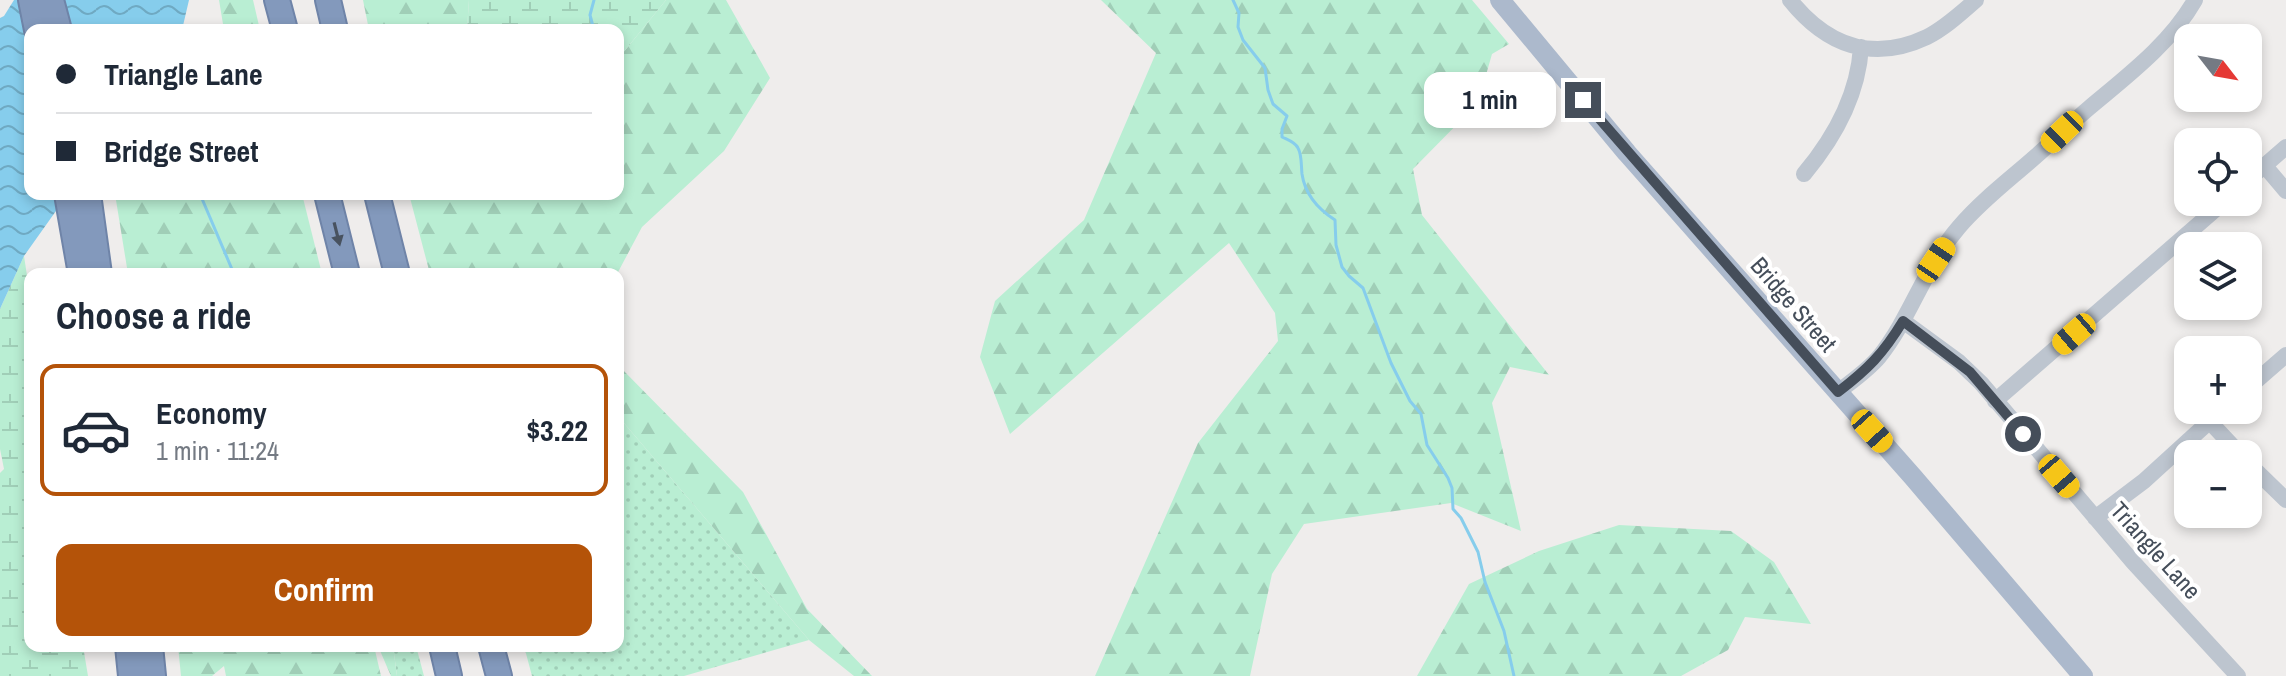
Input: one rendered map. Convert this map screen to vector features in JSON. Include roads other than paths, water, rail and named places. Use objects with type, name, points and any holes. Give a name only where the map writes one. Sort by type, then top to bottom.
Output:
[{"type":"highway","points":[[31,0],[36,24]]},
{"type":"highway","points":[[51,0],[57,24]]},
{"type":"highway","points":[[277,0],[283,24]]},
{"type":"highway","points":[[328,0],[334,24]]},
{"type":"highway","points":[[328,200],[346,268]]},
{"type":"highway","points":[[378,200],[396,268]]},
{"type":"highway","points":[[81,268],[84,210]]},
{"type":"highway","points":[[84,210],[98,268]]},
{"type":"highway","points":[[129,652],[131,676]]},
{"type":"highway","points":[[151,652],[153,676]]},
{"type":"highway","points":[[443,652],[449,676]]},
{"type":"highway","points":[[493,652],[499,676]]},
{"type":"main road","name":"Bridge Street","points":[[1500,0],[1627,153],[2083,676]]},
{"type":"street","points":[[1790,0],[1802,15],[1827,35],[1861,47],[1899,46],[1914,42],[1943,27],[1976,0]]},
{"type":"street","points":[[1838,392],[1877,359],[1958,228],[1986,199],[2151,54],[2179,24],[2195,0]]},
{"type":"street","points":[[1804,174],[1847,109],[1858,74],[1861,47]]},
{"type":"street","points":[[2286,147],[2264,165],[2286,191]]},
{"type":"street","points":[[1995,401],[2208,216]]},
{"type":"street","name":"Triangle Lane","points":[[1903,321],[1970,372],[2095,518],[2238,676]]},
{"type":"street","points":[[2262,376],[2286,355]]},
{"type":"street","points":[[2095,518],[2144,481],[2207,424]]},
{"type":"street","points":[[2262,477],[2286,500]]},
{"type":"water","points":[[14,0],[189,0],[183,24],[24,24],[24,200],[64,200],[24,256],[0,309],[0,18]]},
{"type":"waterway","points":[[592,24],[590,15],[594,0]]},
{"type":"waterway","points":[[1233,0],[1239,13],[1238,27],[1243,40],[1265,68],[1273,104],[1287,116],[1282,137],[1298,148],[1309,195],[1335,220],[1336,245],[1342,267],[1363,288],[1391,363],[1410,401],[1421,414],[1427,445],[1448,478],[1453,509],[1478,552],[1485,582],[1504,631],[1514,676]]},
{"type":"waterway","points":[[203,200],[231,268]]}]
